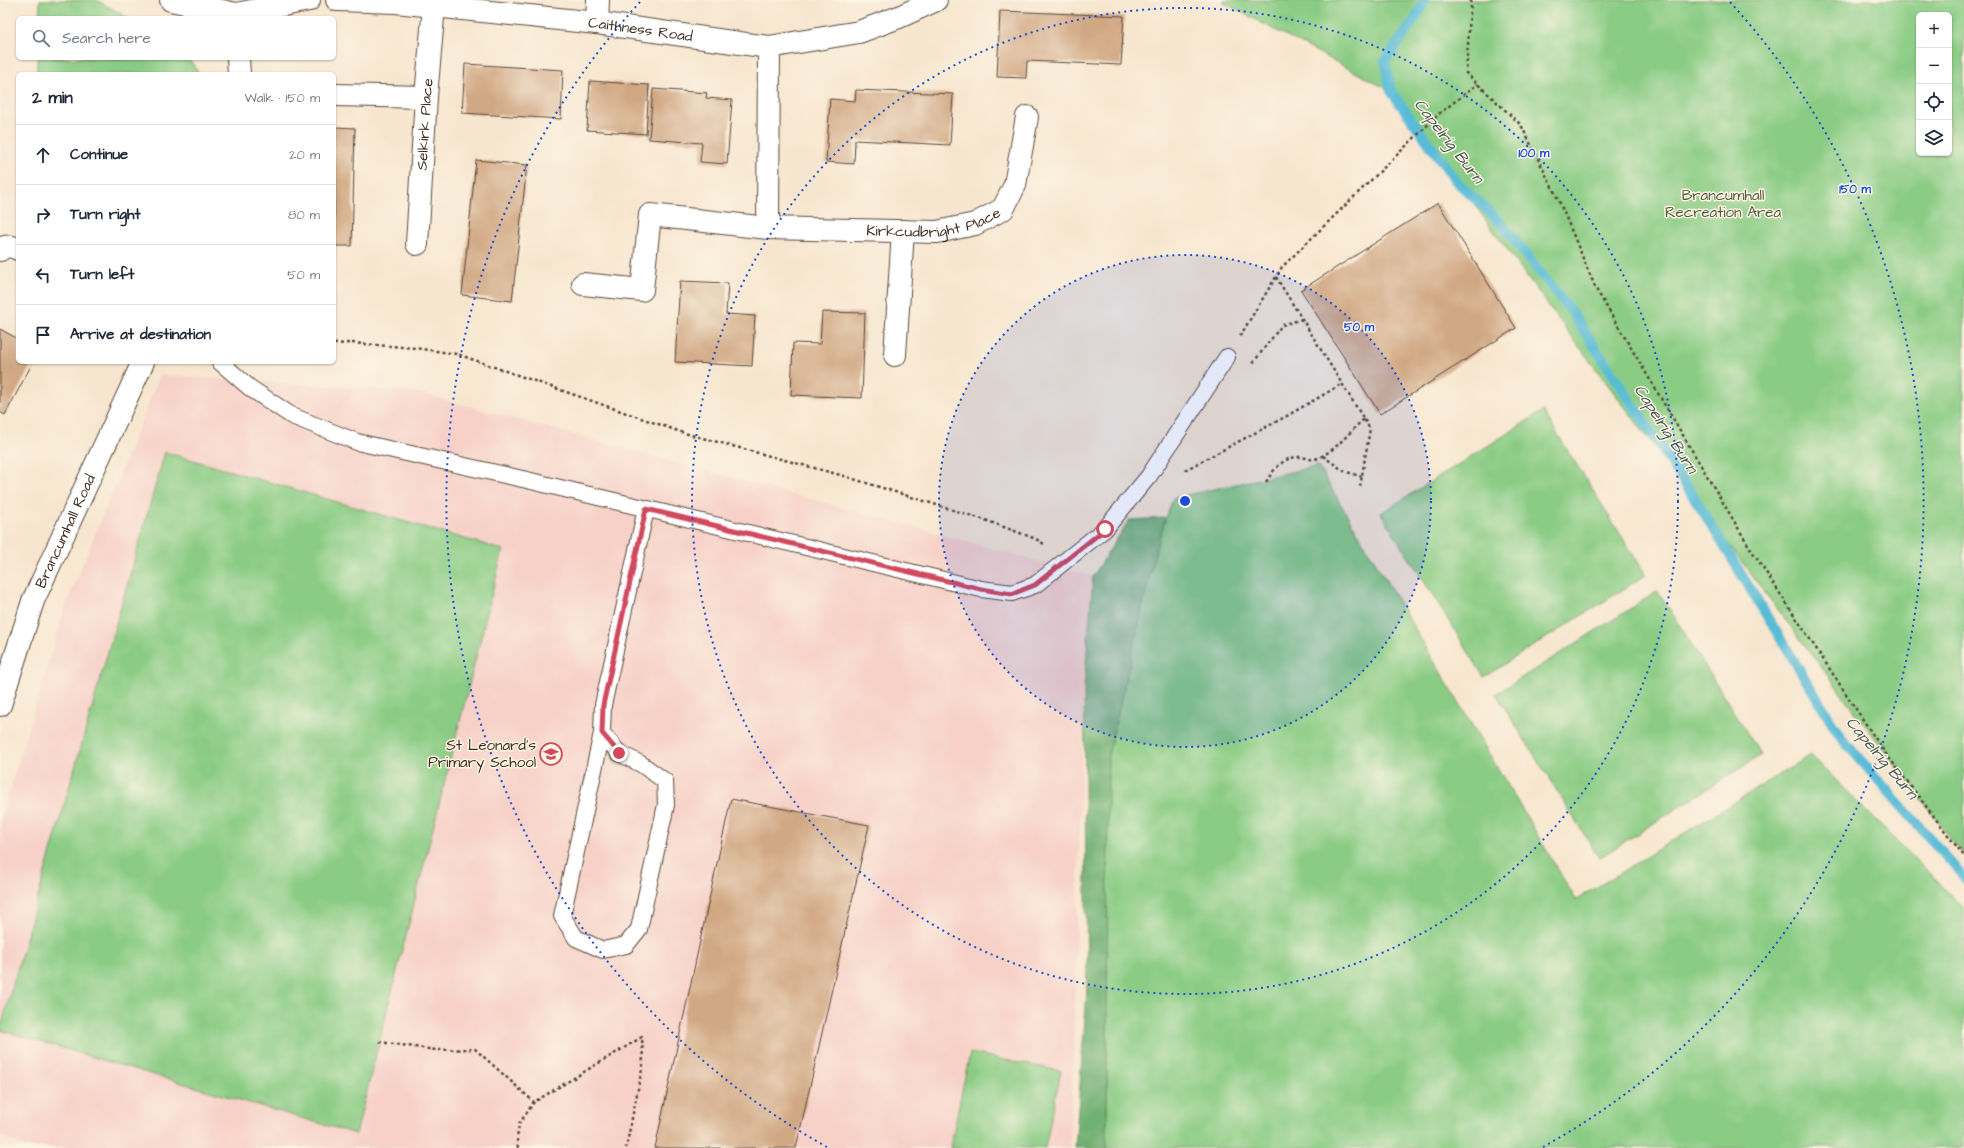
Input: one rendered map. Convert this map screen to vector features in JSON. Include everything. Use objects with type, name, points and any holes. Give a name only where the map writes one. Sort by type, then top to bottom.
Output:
[{"type":"street","points":[[171,0],[236,16],[309,0]]},
{"type":"street","name":"Caithness Road","points":[[337,0],[396,2],[597,23],[769,46],[859,32],[899,17],[936,0]]},
{"type":"street","points":[[597,23],[598,0]]},
{"type":"street","name":"Selkirk Place","points":[[418,244],[426,97],[434,6]]},
{"type":"street","points":[[768,228],[769,46]]},
{"type":"street","points":[[238,60],[239,72]]},
{"type":"street","points":[[336,95],[426,97]]},
{"type":"street","name":"Kirkcudbright Place","points":[[583,284],[642,290],[650,215],[768,228],[937,232],[975,224],[1003,209],[1015,185],[1027,117]]},
{"type":"street","points":[[895,355],[903,231]]},
{"type":"street","points":[[0,250],[3,247],[16,248]]},
{"type":"street","name":"Brancumhall Road","points":[[0,705],[33,601],[142,364]]},
{"type":"lane","points":[[222,364],[250,388],[292,416],[357,442],[527,480],[981,589],[1012,594],[1035,585],[1105,529],[1149,476],[1227,357]]},
{"type":"lane","points":[[602,733],[619,753],[641,764],[665,781],[666,805],[639,929],[626,945],[603,950],[576,938],[562,916],[602,733],[603,705],[646,509]]},
{"type":"path","points":[[1470,0],[1466,73],[1521,125],[1559,201],[1596,289],[1750,548],[1884,750],[1964,856]]},
{"type":"path","points":[[1227,357],[1282,267],[1441,112],[1478,84]]},
{"type":"path","points":[[1276,277],[1370,429],[1360,488]]},
{"type":"path","points":[[336,344],[351,343],[415,348],[457,354],[684,433],[844,476],[985,520],[1036,539],[1067,559]]},
{"type":"path","points":[[1182,472],[1285,417],[1342,384]]},
{"type":"path","points":[[1266,482],[1278,464],[1298,457],[1311,461],[1323,456],[1336,447],[1364,419]]},
{"type":"path","points":[[1323,456],[1344,470],[1362,477]]},
{"type":"path","points":[[518,1148],[517,1139],[519,1124],[534,1102],[642,1037],[643,1064],[626,1148]]},
{"type":"path","points":[[378,1042],[436,1050],[475,1049],[534,1102]]},
{"type":"shaded area","name":"St Leonard's Primary School","points":[[160,375],[416,392],[1093,576],[1084,687],[1070,1148],[28,1148],[0,1136],[0,821],[65,608]]},
{"type":"green space","points":[[40,0],[97,0],[125,16],[39,16]]},
{"type":"green space","name":"Brancumhall Recreation Area","points":[[1224,0],[1964,0],[1964,856],[1562,324],[1391,91],[1224,3]]},
{"type":"green space","points":[[37,60],[188,60],[198,72],[37,72]]},
{"type":"green space","points":[[1543,411],[1646,575],[1484,677],[1381,513]]},
{"type":"green space","points":[[165,452],[503,550],[356,1134],[0,1030]]},
{"type":"green space","points":[[1318,466],[1576,900],[1811,755],[1964,908],[1964,1148],[1085,1148],[1090,737],[1173,498]]},
{"type":"green space","points":[[1166,518],[1158,541],[1108,756],[1107,1148],[1075,1148],[1087,992],[1084,687],[1093,576],[1129,520]]},
{"type":"green space","points":[[1658,591],[1761,755],[1599,858],[1496,694]]},
{"type":"green space","points":[[970,1053],[1061,1071],[1045,1148],[950,1148]]},
{"type":"building","points":[[1000,11],[1124,16],[1121,65],[1027,61],[1026,78],[997,77]]},
{"type":"building","points":[[465,64],[563,70],[561,119],[462,113]]},
{"type":"building","points":[[590,81],[649,85],[646,134],[587,130]]},
{"type":"building","points":[[653,89],[707,93],[706,98],[732,100],[727,164],[700,162],[702,143],[649,139]]},
{"type":"building","points":[[856,90],[953,94],[950,145],[855,140],[854,164],[826,162],[830,99],[855,101]]},
{"type":"building","points":[[336,127],[355,128],[352,246],[336,246]]},
{"type":"building","points":[[476,160],[527,165],[512,301],[462,295]]},
{"type":"building","points":[[1438,203],[1516,328],[1380,414],[1301,290]]},
{"type":"building","points":[[680,281],[728,283],[726,314],[755,316],[752,366],[675,362]]},
{"type":"building","points":[[822,312],[865,313],[862,398],[791,395],[793,343],[820,344]]},
{"type":"building","points":[[0,329],[16,338],[16,364],[32,364],[5,415],[0,412]]},
{"type":"building","points":[[731,799],[869,825],[796,1148],[655,1148]]},
{"type":"waterway","name":"Capelrig Burn","points":[[1425,0],[1416,18],[1385,61],[1391,91],[1456,181],[1502,224],[1573,314],[1699,505],[1842,739],[1964,877]]},
{"type":"place","name":"St Leonard's Primary School","points":[[551,754]]},
{"type":"route","points":[[619,753],[602,733],[603,705],[646,509],[981,589],[1012,594],[1035,585],[1105,529]]}]
